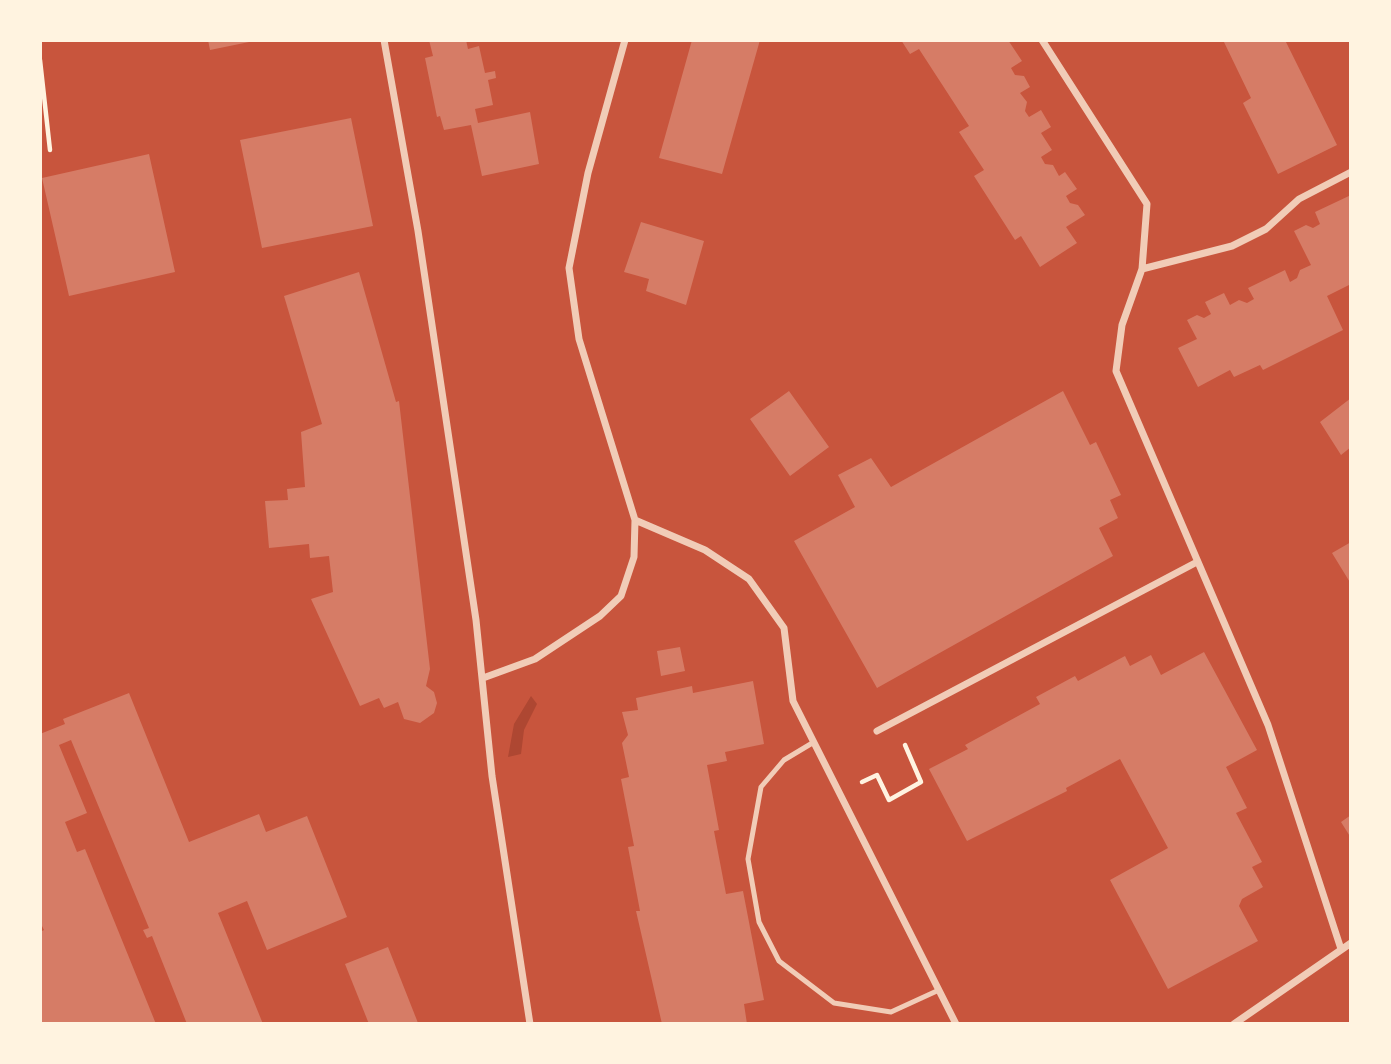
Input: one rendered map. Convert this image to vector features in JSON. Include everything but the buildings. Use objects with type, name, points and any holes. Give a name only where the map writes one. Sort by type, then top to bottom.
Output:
[{"type":"street","points":[[384,40],[418,231],[483,678],[492,775],[530,1024]]},
{"type":"street","points":[[483,678],[535,659],[600,616],[621,596],[634,557],[635,520],[579,339],[569,268],[588,173],[625,40]]},
{"type":"street","points":[[1042,40],[1147,204],[1142,269],[1122,324],[1116,371],[1268,725],[1341,949]]},
{"type":"street","points":[[1142,269],[1232,246],[1266,229],[1299,199],[1351,172]]},
{"type":"street","points":[[635,520],[705,550],[749,579],[784,628],[793,701],[956,1024]]},
{"type":"street","points":[[877,731],[1197,562]]},
{"type":"street","points":[[1234,1024],[1351,943]]},
{"type":"lane","points":[[814,742],[784,760],[761,787],[748,859],[759,922],[779,961],[835,1003],[891,1012],[939,990]]},
{"type":"path","points":[[40,60],[50,150]]},
{"type":"path","points":[[839,792],[877,775],[889,800],[921,782],[896,722]]},
{"type":"shaded area","points":[[531,696],[537,704],[524,730],[521,754],[508,757],[514,724]]}]
